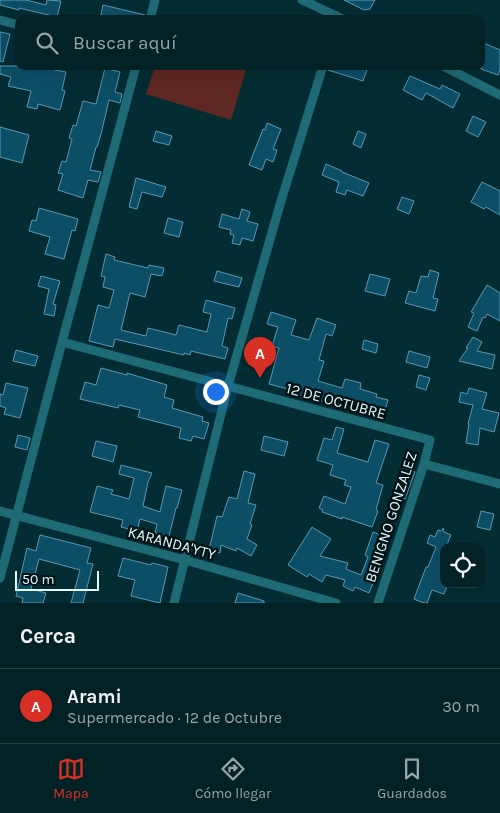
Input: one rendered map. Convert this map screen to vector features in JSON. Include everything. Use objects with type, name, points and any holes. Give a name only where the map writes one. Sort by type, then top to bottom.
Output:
[{"type":"street","points":[[151,15],[155,0]]},
{"type":"street","points":[[302,0],[334,15]]},
{"type":"street","points":[[0,20],[15,23]]},
{"type":"street","points":[[0,578],[135,70]]},
{"type":"street","points":[[174,603],[228,386],[281,201],[322,70]]},
{"type":"street","points":[[451,70],[500,95]]},
{"type":"street","name":"12 DE OCTUBRE","points":[[62,342],[430,440]]},
{"type":"street","name":"BENIGNO GONZALEZ","points":[[378,603],[424,464],[430,440]]},
{"type":"street","points":[[424,464],[500,484]]},
{"type":"street","name":"KARANDA'YTY","points":[[0,511],[185,560],[336,603]]},
{"type":"shaded area","points":[[154,70],[246,70],[231,120],[146,94]]},
{"type":"building","points":[[0,0],[26,0],[46,5],[47,0],[61,1],[58,15],[49,15],[19,8],[19,10],[0,5]]},
{"type":"building","points":[[344,0],[375,0],[370,9],[364,10]]},
{"type":"building","points":[[103,5],[145,15],[101,15]]},
{"type":"building","points":[[0,32],[10,34],[3,62],[0,61]]},
{"type":"building","points":[[485,44],[500,50],[500,70],[498,75],[484,70]]},
{"type":"building","points":[[0,66],[15,66],[15,70],[56,70],[66,72],[62,90],[65,91],[60,110],[38,104],[37,109],[27,107],[31,91],[8,86],[11,77],[0,74]]},
{"type":"building","points":[[104,70],[120,72],[115,92],[122,94],[120,103],[109,100],[90,170],[101,172],[98,182],[88,180],[83,198],[58,190],[63,174],[58,173],[62,161],[66,162],[72,139],[69,138],[73,125],[76,126],[83,101],[96,104]]},
{"type":"building","points":[[328,70],[367,70],[363,81]]},
{"type":"building","points":[[410,76],[440,89],[442,85],[460,94],[453,108],[426,93],[422,100],[403,90]]},
{"type":"building","points":[[473,116],[486,122],[478,137],[466,131]]},
{"type":"building","points":[[267,123],[281,129],[273,149],[277,150],[273,162],[266,159],[262,170],[249,165]]},
{"type":"building","points":[[0,127],[29,135],[22,163],[0,157]]},
{"type":"building","points":[[156,131],[172,136],[169,145],[153,141]]},
{"type":"building","points":[[358,131],[366,134],[361,148],[353,144]]},
{"type":"building","points":[[326,164],[369,183],[363,196],[347,190],[345,195],[336,192],[339,182],[322,175]]},
{"type":"building","points":[[136,178],[166,187],[162,197],[142,192],[137,209],[129,207]]},
{"type":"building","points":[[482,182],[500,191],[500,215],[486,207],[484,209],[471,202]]},
{"type":"building","points":[[402,197],[414,201],[409,214],[397,209]]},
{"type":"building","points":[[39,208],[78,219],[75,231],[72,230],[64,259],[45,254],[50,237],[29,231],[32,220],[36,221]]},
{"type":"building","points":[[242,209],[250,212],[247,221],[258,224],[253,241],[242,238],[240,245],[232,243],[234,235],[230,234],[231,230],[219,227],[222,214],[239,219]]},
{"type":"building","points":[[168,218],[183,222],[179,237],[164,233]]},
{"type":"building","points":[[106,254],[115,257],[114,260],[148,268],[149,265],[164,268],[162,276],[151,274],[145,297],[130,293],[121,330],[146,336],[148,328],[176,335],[179,325],[207,332],[211,314],[203,312],[206,300],[235,308],[232,319],[228,318],[222,346],[228,348],[225,359],[191,351],[190,355],[184,353],[184,355],[115,339],[113,347],[89,341],[98,305],[109,308],[114,290],[103,287],[105,277],[101,276]]},
{"type":"building","points":[[430,270],[439,273],[433,298],[438,299],[435,311],[405,303],[409,291],[416,293],[421,276],[428,277]]},
{"type":"building","points":[[217,271],[242,278],[239,287],[214,281]]},
{"type":"building","points":[[370,274],[390,279],[385,296],[365,291]]},
{"type":"building","points":[[41,276],[60,281],[53,304],[56,305],[54,316],[44,314],[49,289],[38,286]]},
{"type":"building","points":[[487,285],[500,293],[500,321],[487,314],[485,318],[483,317],[477,331],[468,327],[474,313],[471,312]]},
{"type":"building","points":[[271,312],[296,320],[291,335],[309,340],[317,318],[336,325],[332,336],[326,334],[319,360],[324,361],[318,381],[342,388],[345,379],[361,383],[360,389],[377,394],[376,397],[388,400],[384,414],[359,407],[360,404],[338,398],[335,405],[269,384],[279,348],[272,346],[278,327],[267,324]]},
{"type":"building","points":[[473,337],[482,342],[477,351],[495,355],[492,369],[459,361]]},
{"type":"building","points":[[364,340],[378,344],[376,353],[362,349]]},
{"type":"building","points":[[16,350],[38,356],[35,366],[13,361]]},
{"type":"building","points":[[409,351],[430,357],[427,368],[406,362]]},
{"type":"building","points":[[101,368],[127,375],[127,373],[167,385],[164,397],[174,400],[172,408],[203,417],[202,421],[209,423],[204,439],[193,436],[191,441],[179,438],[181,428],[138,417],[140,410],[119,405],[118,408],[80,399],[85,382],[96,385]]},
{"type":"building","points":[[419,375],[430,378],[426,390],[416,387]]},
{"type":"building","points":[[6,383],[28,388],[20,418],[4,414],[6,408],[0,406],[0,394],[3,395]]},
{"type":"building","points":[[469,388],[487,393],[482,409],[499,413],[494,432],[480,428],[478,445],[466,443],[473,405],[459,402],[461,392],[467,394]]},
{"type":"building","points":[[336,427],[344,429],[337,453],[368,462],[375,440],[389,444],[376,483],[383,485],[376,510],[378,511],[372,527],[322,512],[323,510],[319,508],[324,496],[345,504],[351,487],[344,485],[346,480],[330,475],[333,465],[317,460],[324,438],[332,440]]},
{"type":"building","points":[[18,435],[30,438],[27,450],[15,447]]},
{"type":"building","points":[[264,436],[288,442],[284,456],[261,450]]},
{"type":"building","points":[[96,441],[117,446],[113,462],[92,456]]},
{"type":"building","points":[[121,465],[152,473],[143,506],[160,512],[166,486],[182,490],[169,536],[155,533],[157,524],[140,519],[137,531],[121,527],[123,520],[90,512],[97,486],[113,490],[111,494],[129,499],[134,478],[119,474]]},
{"type":"building","points":[[404,467],[415,472],[405,499],[392,495]]},
{"type":"building","points":[[244,471],[255,474],[248,503],[256,505],[247,539],[257,545],[251,556],[237,548],[236,551],[221,545],[220,553],[209,550],[217,516],[222,517],[229,497],[237,499]]},
{"type":"building","points":[[481,511],[494,514],[490,530],[477,527]]},
{"type":"building","points":[[312,527],[331,539],[320,556],[348,563],[346,569],[361,575],[368,557],[365,555],[373,532],[389,538],[369,593],[355,587],[353,591],[343,586],[345,580],[326,575],[322,582],[309,574],[307,577],[288,565]]},
{"type":"building","points":[[443,528],[444,532],[451,535],[448,543],[440,543],[440,588],[446,588],[444,594],[432,590],[427,603],[424,603],[414,599],[436,547],[427,543],[430,535],[435,537],[438,530],[441,531]]},
{"type":"building","points":[[40,535],[91,548],[87,563],[93,564],[83,603],[71,603],[80,570],[39,559],[31,589],[46,593],[43,603],[22,603],[23,598],[16,596],[27,548],[36,551]]},
{"type":"building","points":[[123,558],[168,567],[160,603],[131,596],[135,580],[118,576]]},
{"type":"building","points":[[238,593],[264,601],[264,603],[235,603]]},
{"type":"place","name":"Arami","points":[[260,378]]}]
